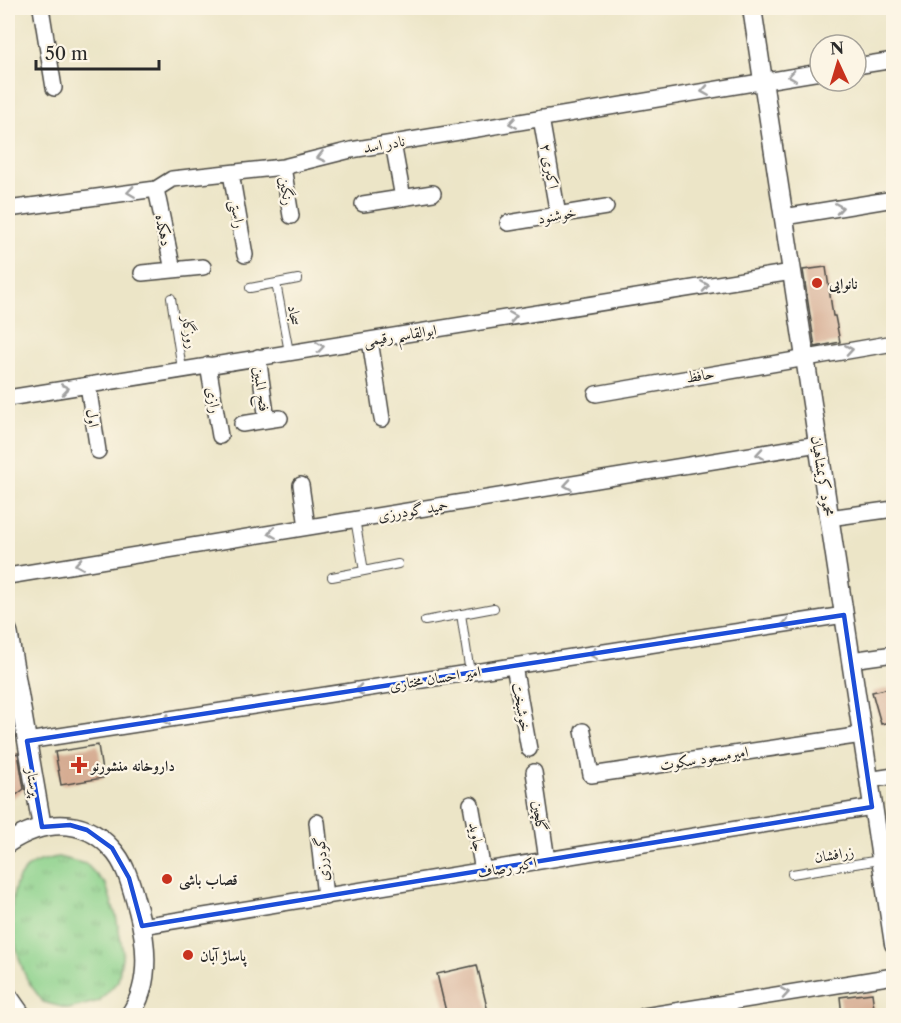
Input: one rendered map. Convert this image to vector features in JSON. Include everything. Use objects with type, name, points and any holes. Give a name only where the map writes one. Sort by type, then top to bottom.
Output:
[{"type":"street","points":[[41,8],[54,88]]},
{"type":"street","name":"محمود کریمشاهیان","points":[[752,8],[894,944]]},
{"type":"street","points":[[868,64],[894,60]]},
{"type":"street","name":"نادر اسد","points":[[8,209],[156,189],[172,179],[283,167],[351,150],[808,74]]},
{"type":"street","name":"اکبری ۲","points":[[541,118],[558,215]]},
{"type":"street","points":[[393,143],[403,198]]},
{"type":"street","name":"رنگین","points":[[283,167],[291,216]]},
{"type":"street","name":"راستی","points":[[231,172],[245,255]]},
{"type":"street","name":"دهکده","points":[[156,189],[173,270]]},
{"type":"street","points":[[363,204],[433,193]]},
{"type":"street","points":[[784,217],[894,199]]},
{"type":"street","name":"خوشنود","points":[[508,223],[606,207]]},
{"type":"street","points":[[142,273],[203,267]]},
{"type":"street","name":"ابوالقاسم رقیمی","points":[[8,398],[792,272]]},
{"type":"street","points":[[370,340],[382,419]]},
{"type":"street","name":"حافظ","points":[[596,394],[894,343]]},
{"type":"street","name":"فتح المبین","points":[[242,424],[274,419],[258,357]]},
{"type":"street","name":"رازی","points":[[208,365],[220,436]]},
{"type":"street","name":"اول","points":[[88,385],[98,451]]},
{"type":"street","name":"حمید گودرزی","points":[[8,576],[818,444]]},
{"type":"street","points":[[301,485],[307,527]]},
{"type":"street","points":[[829,518],[894,509]]},
{"type":"street","name":"امیر احسان مختاری","points":[[27,741],[844,615]]},
{"type":"street","name":"پرستار","points":[[8,631],[42,827]]},
{"type":"street","points":[[850,660],[894,654]]},
{"type":"street","name":"خوشبخت","points":[[514,666],[529,749]]},
{"type":"street","name":"امیرمسعود سکوت","points":[[583,732],[591,775],[862,735]]},
{"type":"street","name":"گلچین","points":[[534,772],[547,860]]},
{"type":"street","points":[[868,780],[894,776]]},
{"type":"street","name":"جاوید","points":[[471,804],[483,871]]},
{"type":"street","name":"اکبر رصاف","points":[[142,926],[872,807]]},
{"type":"street","name":"گودرزی","points":[[317,822],[325,897]]},
{"type":"street","points":[[8,843],[21,834],[42,827],[70,825],[87,830],[112,848],[129,878],[142,926],[146,971],[140,995],[130,1015]]},
{"type":"street","points":[[644,1016],[894,976]]},
{"type":"street","points":[[8,996],[21,1016]]},
{"type":"lane","points":[[250,288],[298,279]]},
{"type":"lane","name":"سجاد","points":[[276,283],[289,352]]},
{"type":"lane","name":"روزگار","points":[[171,298],[182,369]]},
{"type":"lane","points":[[355,519],[364,571]]},
{"type":"lane","points":[[332,577],[398,564]]},
{"type":"lane","points":[[425,621],[494,608]]},
{"type":"lane","points":[[462,614],[470,673]]},
{"type":"lane","name":"زرافشان","points":[[792,874],[880,860]]},
{"type":"highlighted area","points":[[844,615],[872,807],[142,926],[129,878],[112,848],[87,830],[70,825],[42,827],[27,741]]},
{"type":"green space","points":[[58,857],[86,864],[106,885],[116,916],[123,952],[118,981],[99,1001],[69,1009],[43,1002],[29,982],[17,952],[12,919],[15,887],[21,874],[34,863]]},
{"type":"building","points":[[826,267],[833,316],[835,316],[840,342],[815,347],[803,270]]},
{"type":"building","points":[[894,687],[894,721],[881,724],[872,692]]},
{"type":"building","name":"داروخانه منشورنو","points":[[98,745],[103,778],[61,785],[55,752]]},
{"type":"building","points":[[18,753],[24,789],[11,799],[8,789],[8,756]]},
{"type":"building","points":[[477,965],[489,1016],[447,1016],[437,974]]},
{"type":"building","points":[[872,993],[875,1016],[842,1016],[840,997]]},
{"type":"place","name":"نانوایی","points":[[817,283]]},
{"type":"place","name":"داروخانه منشورنو","points":[[79,765]]},
{"type":"place","name":"قصاب باشی","points":[[167,879]]},
{"type":"place","name":"پاساژ آبان","points":[[188,955]]}]
